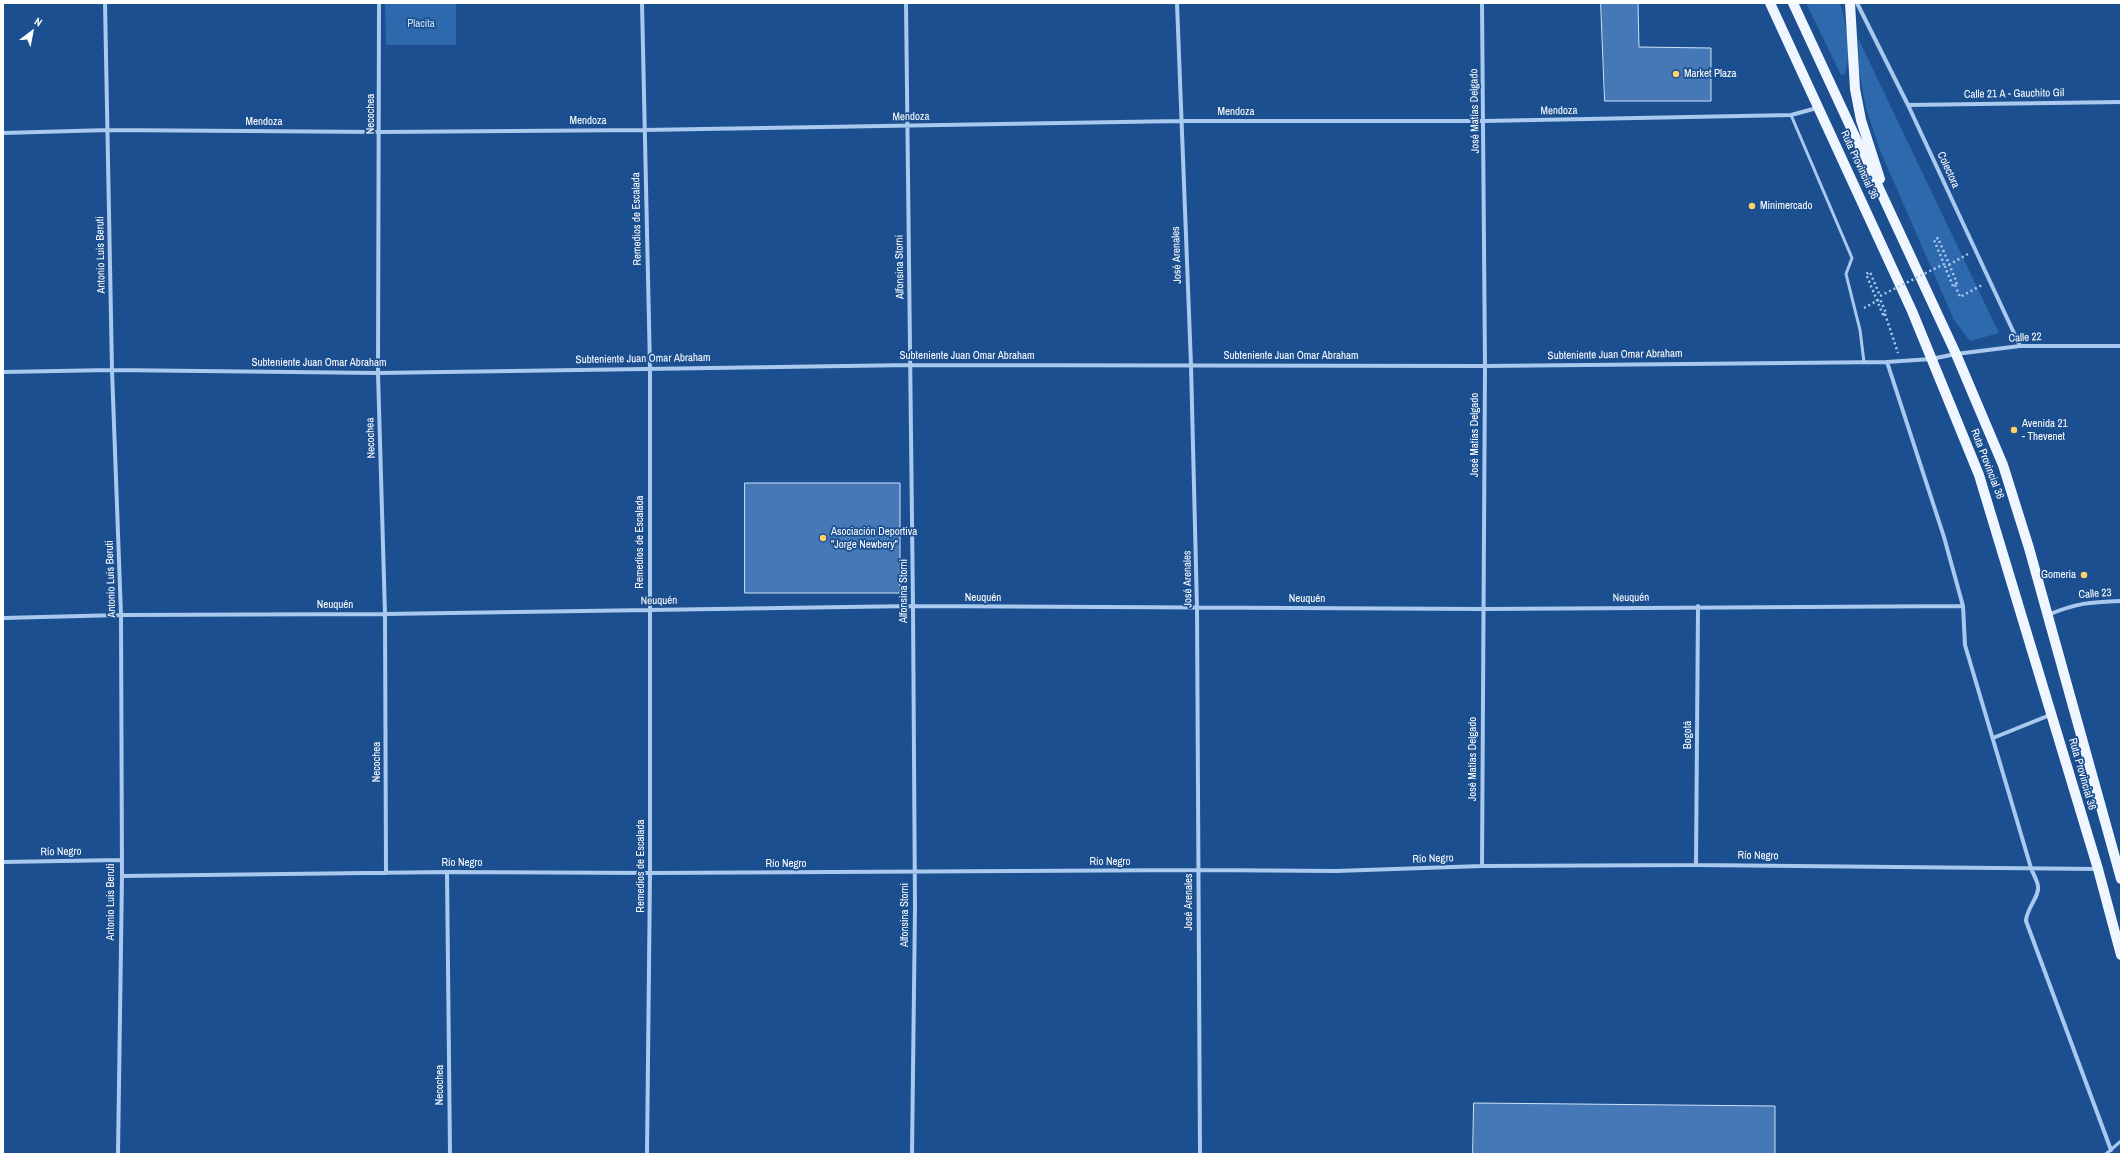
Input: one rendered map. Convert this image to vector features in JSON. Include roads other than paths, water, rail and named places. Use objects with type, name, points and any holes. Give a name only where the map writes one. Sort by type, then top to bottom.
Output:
[{"type":"main road","name":"Ruta Provincial 36","points":[[1770,3],[1912,311],[1930,359],[1964,436],[1988,500],[2098,870],[2121,955]]},
{"type":"main road","name":"Ruta Provincial 36","points":[[1792,3],[1956,354],[2003,465],[2048,615],[2120,872]]},
{"type":"main road","points":[[1850,3],[1854,77],[1857,102],[1883,188],[1899,231]]},
{"type":"street","name":"Antonio Luis Beruti","points":[[105,3],[109,130],[112,370],[121,614],[120,860],[122,876],[118,1154]]},
{"type":"street","name":"Necochea","points":[[379,3],[380,132],[378,373],[385,614],[386,873]]},
{"type":"street","name":"Remedios de Escalada","points":[[642,3],[650,368],[650,874],[647,1154]]},
{"type":"street","name":"Alfonsina Storni","points":[[906,3],[906,126],[911,365],[913,606],[914,872],[912,1154]]},
{"type":"street","name":"José Arenales","points":[[1177,3],[1180,121],[1191,365],[1198,608],[1200,1154]]},
{"type":"street","name":"José Matías Delgado","points":[[1482,3],[1485,366],[1482,866]]},
{"type":"street","name":"Colectora","points":[[1857,3],[1908,105],[2020,346]]},
{"type":"street","name":"Calle 21 A - Gauchito Gil","points":[[1908,105],[2121,102]]},
{"type":"street","name":"Mendoza","points":[[3,132],[109,130],[380,132],[644,130],[1180,121],[1484,121],[1791,115],[1819,108]]},
{"type":"street","name":"Calle 22","points":[[1930,359],[1956,354],[2020,346],[2121,346]]},
{"type":"street","name":"Subteniente Juan Omar Abraham","points":[[3,372],[112,370],[378,373],[911,365],[1485,366],[1887,362],[1930,359]]},
{"type":"street","points":[[1887,362],[1944,537],[1963,606],[1965,645],[2031,868],[2038,886],[2038,892],[2026,914],[2026,921],[2111,1150]]},
{"type":"street","name":"Calle 23","points":[[2048,615],[2073,605],[2089,602],[2121,601]]},
{"type":"street","name":"Neuquén","points":[[3,618],[121,614],[385,614],[913,606],[1483,609],[1698,606],[1963,606]]},
{"type":"street","name":"Bogotá","points":[[1696,865],[1698,606]]},
{"type":"street","points":[[1993,738],[2052,714]]},
{"type":"street","name":"Río Negro","points":[[3,862],[120,860]]},
{"type":"street","name":"Río Negro","points":[[122,876],[447,872],[650,874],[1198,870],[1336,871],[1482,866],[1696,865],[2098,870]]},
{"type":"street","name":"Necochea","points":[[447,872],[450,1154]]},
{"type":"lane","points":[[1791,115],[1852,258],[1846,274],[1857,312],[1864,362]]},
{"type":"lane","points":[[2106,1154],[2121,1141]]},
{"type":"place","name":"Market Plaza","points":[[1676,74]]},
{"type":"place","name":"Minimercado","points":[[1752,206]]},
{"type":"place","name":"Avenida 21 - Thevenet","points":[[2014,430]]},
{"type":"place","name":"Asociación Deportiva \"Jorge Newbery\"","points":[[823,538]]},
{"type":"place","name":"Gomeria","points":[[2084,575]]},
{"type":"park label","name":"Placita","points":[[421,24]]}]
